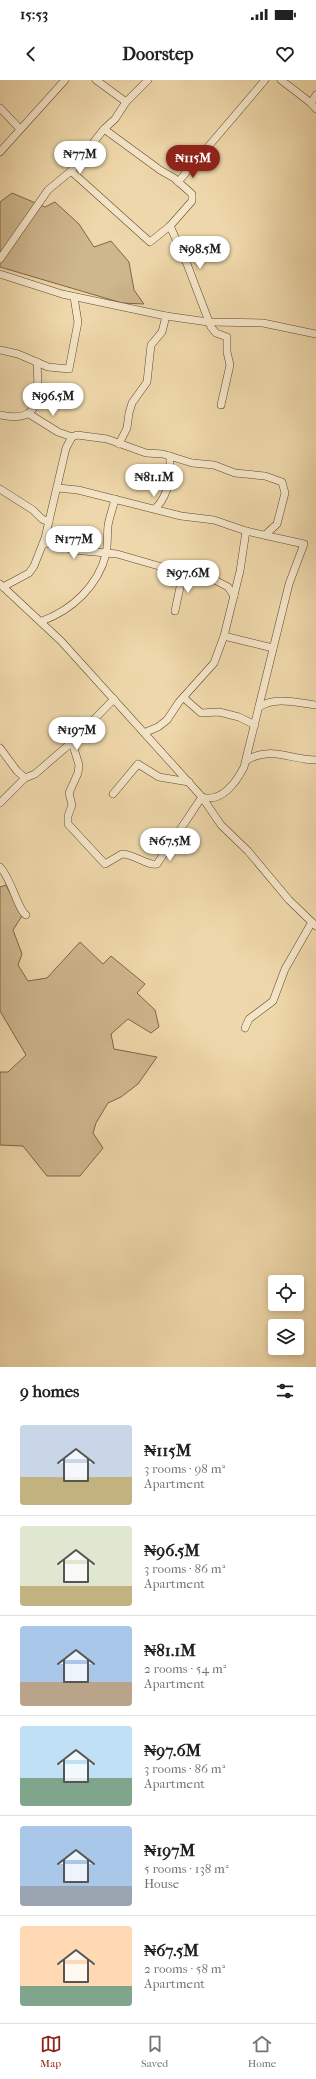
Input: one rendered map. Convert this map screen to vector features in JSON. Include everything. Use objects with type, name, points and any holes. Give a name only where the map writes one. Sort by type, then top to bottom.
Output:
[{"type":"street","points":[[0,152],[65,80]]},
{"type":"street","points":[[96,80],[126,102]]},
{"type":"street","points":[[0,259],[48,190],[71,171],[104,129],[119,116],[126,102],[148,80]]},
{"type":"street","points":[[178,182],[265,80]]},
{"type":"street","points":[[281,80],[311,103],[316,109]]},
{"type":"street","points":[[311,103],[316,95]]},
{"type":"street","points":[[0,108],[20,129]]},
{"type":"street","points":[[71,171],[146,241],[153,241],[170,226],[192,202],[192,194],[178,182],[104,129]]},
{"type":"street","points":[[170,226],[188,264],[208,322],[213,331],[225,336],[228,340],[227,352],[230,365],[220,405]]},
{"type":"street","points":[[0,274],[74,297],[166,316],[208,322],[263,323],[316,334]]},
{"type":"street","points":[[0,350],[48,367],[69,369],[78,322],[74,297]]},
{"type":"street","points":[[119,444],[127,428],[128,413],[132,403],[146,382],[151,345],[162,332],[166,316]]},
{"type":"street","points":[[0,416],[16,419],[29,414],[36,399],[37,362]]},
{"type":"street","points":[[29,414],[58,432],[72,437],[77,435],[102,438],[146,453],[170,456],[199,464],[214,465],[235,473],[265,476],[282,482],[285,493],[277,524],[265,535]]},
{"type":"street","points":[[72,437],[66,448],[58,488],[43,544],[32,570],[2,586],[42,621],[146,732],[202,796],[222,825],[248,851],[289,900],[314,924],[285,969],[273,1001],[249,1019],[245,1028]]},
{"type":"street","points":[[156,508],[164,500],[169,484],[170,456]]},
{"type":"street","points":[[58,488],[68,487],[156,508],[181,516],[225,523],[246,531],[304,544],[289,584],[246,761],[236,779],[219,797],[210,799],[202,796]]},
{"type":"street","points":[[0,489],[32,510],[42,519],[49,522]]},
{"type":"street","points":[[42,621],[63,611],[84,593],[94,581],[106,553],[108,524],[115,499]]},
{"type":"street","points":[[146,732],[164,724],[179,702],[214,663],[224,636],[234,596],[240,571],[246,531]]},
{"type":"street","points":[[43,544],[52,544],[74,550],[117,554],[222,583],[231,590],[234,596]]},
{"type":"street","points":[[175,611],[183,573]]},
{"type":"street","points":[[224,636],[274,648]]},
{"type":"street","points":[[184,698],[201,713],[220,712],[239,717],[255,724]]},
{"type":"street","points":[[0,803],[25,778],[35,774],[72,742],[114,699]]},
{"type":"street","points":[[259,707],[268,702],[287,701],[316,705]]},
{"type":"street","points":[[72,742],[78,760],[79,770],[69,793],[72,805],[67,820],[68,824],[105,864],[122,854],[137,857],[150,864],[157,864],[202,796]]},
{"type":"street","points":[[0,748],[17,771],[25,778]]},
{"type":"street","points":[[246,761],[253,755],[264,752],[302,760],[316,760]]},
{"type":"street","points":[[113,794],[138,764],[158,777],[189,782]]},
{"type":"street","points":[[0,867],[10,882],[21,911],[26,915]]},
{"type":"shaded area","points":[[12,193],[45,207],[55,202],[79,224],[94,247],[111,241],[129,262],[134,290],[144,304],[122,303],[0,267],[0,202]]},
{"type":"shaded area","points":[[6,885],[22,916],[13,930],[22,954],[18,965],[28,981],[47,978],[80,942],[103,964],[111,956],[145,984],[137,993],[155,1010],[159,1027],[151,1033],[128,1019],[111,1034],[114,1049],[157,1057],[138,1084],[121,1097],[108,1103],[96,1123],[93,1133],[103,1148],[80,1176],[47,1176],[23,1146],[0,1145],[0,1072],[8,1072],[26,1055],[0,1011],[0,887]]}]
